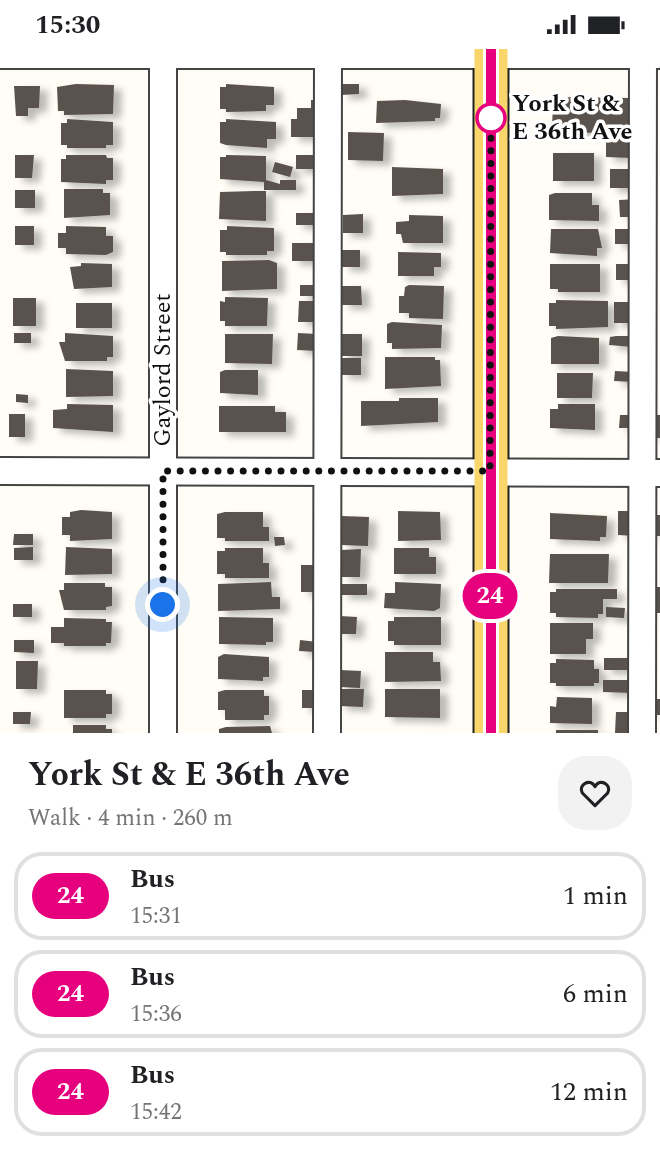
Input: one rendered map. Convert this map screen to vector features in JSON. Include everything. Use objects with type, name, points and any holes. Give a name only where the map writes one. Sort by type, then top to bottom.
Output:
[{"type":"main road","points":[[491,51],[491,733]]},
{"type":"street","points":[[327,733],[328,51]]},
{"type":"street","points":[[0,55],[328,51],[649,53],[651,473],[642,733]]},
{"type":"street","name":"Gaylord Street","points":[[163,52],[163,733]]},
{"type":"street","points":[[0,471],[651,473]]},
{"type":"building","points":[[76,84],[114,85],[113,114],[64,115],[64,111],[58,111],[57,87]]},
{"type":"building","points":[[226,84],[274,87],[274,105],[266,105],[266,111],[226,112],[226,109],[220,109],[220,87],[226,87]]},
{"type":"building","points":[[341,84],[359,84],[359,94],[341,95]]},
{"type":"building","points":[[14,86],[40,86],[39,108],[28,108],[28,116],[16,116]]},
{"type":"building","points":[[553,97],[631,98],[631,158],[606,157],[606,133],[552,132]]},
{"type":"building","points":[[311,100],[323,100],[316,137],[291,137],[291,119],[297,119],[297,108],[311,108]]},
{"type":"building","points":[[405,100],[441,104],[440,118],[435,118],[435,121],[376,123],[377,101]]},
{"type":"building","points":[[67,119],[113,122],[113,145],[106,145],[106,148],[67,148],[67,145],[61,145],[61,123],[67,123]]},
{"type":"building","points":[[226,119],[276,122],[276,139],[267,139],[267,148],[220,143],[220,122],[226,122]]},
{"type":"building","points":[[348,132],[384,133],[383,161],[348,160]]},
{"type":"building","points":[[553,153],[594,153],[594,181],[553,181]]},
{"type":"building","points":[[15,155],[34,155],[32,178],[15,178]]},
{"type":"building","points":[[66,155],[106,155],[107,158],[113,158],[113,180],[106,180],[106,184],[61,182],[61,159],[66,159]]},
{"type":"building","points":[[296,155],[316,155],[315,169],[296,169]]},
{"type":"building","points":[[266,156],[266,180],[280,184],[280,180],[296,180],[296,190],[264,190],[264,182],[220,179],[220,157]]},
{"type":"building","points":[[275,162],[293,167],[290,177],[272,172]]},
{"type":"building","points":[[392,167],[443,169],[443,194],[392,196]]},
{"type":"building","points":[[610,169],[631,169],[631,188],[610,188]]},
{"type":"building","points":[[64,189],[103,189],[103,193],[110,193],[110,215],[64,218]]},
{"type":"building","points":[[15,190],[35,190],[35,208],[15,208]]},
{"type":"building","points":[[266,191],[266,221],[219,219],[220,192]]},
{"type":"building","points":[[592,193],[592,205],[599,205],[599,221],[549,220],[549,195]]},
{"type":"building","points":[[637,199],[637,217],[620,217],[619,200]]},
{"type":"building","points":[[296,213],[315,213],[315,225],[296,225]]},
{"type":"building","points":[[363,214],[363,233],[343,233],[343,215]]},
{"type":"building","points":[[409,215],[443,216],[443,243],[403,243],[401,234],[396,234],[396,222],[409,221]]},
{"type":"building","points":[[15,226],[34,226],[34,245],[15,245]]},
{"type":"building","points":[[66,226],[106,227],[106,236],[113,236],[113,252],[106,255],[66,254],[66,248],[58,248],[58,233],[66,233]]},
{"type":"building","points":[[227,226],[274,228],[274,251],[267,251],[267,255],[226,255],[226,252],[220,252],[220,230],[227,230]]},
{"type":"building","points":[[551,229],[598,229],[602,248],[597,248],[597,256],[550,253]]},
{"type":"building","points":[[615,229],[634,229],[634,244],[615,244]]},
{"type":"building","points":[[292,243],[319,243],[319,261],[292,261]]},
{"type":"building","points":[[342,250],[360,250],[360,267],[342,267]]},
{"type":"building","points":[[398,252],[441,253],[441,267],[434,267],[434,276],[398,276]]},
{"type":"building","points":[[269,260],[277,263],[277,289],[222,291],[222,261]]},
{"type":"building","points":[[81,263],[112,264],[112,287],[74,289],[70,267],[81,266]]},
{"type":"building","points":[[550,264],[600,264],[600,292],[558,292],[558,289],[550,289]]},
{"type":"building","points":[[616,264],[635,264],[634,280],[616,280]]},
{"type":"building","points":[[300,285],[319,285],[319,296],[300,296]]},
{"type":"building","points":[[341,286],[361,286],[362,305],[342,305]]},
{"type":"building","points":[[444,286],[443,319],[409,318],[409,313],[399,313],[399,296],[404,296],[405,287]]},
{"type":"building","points":[[225,297],[268,298],[267,326],[225,326],[225,321],[220,321],[220,301],[225,302]]},
{"type":"building","points":[[13,298],[36,298],[36,326],[13,326]]},
{"type":"building","points":[[556,300],[608,301],[608,327],[556,329],[556,326],[549,326],[549,303],[556,303]]},
{"type":"building","points":[[299,301],[318,301],[318,322],[298,322]]},
{"type":"building","points":[[614,302],[635,302],[635,323],[614,323]]},
{"type":"building","points":[[76,303],[112,303],[112,328],[76,328]]},
{"type":"building","points":[[387,324],[442,325],[441,348],[392,349],[392,343],[387,343]]},
{"type":"building","points":[[14,333],[31,333],[31,343],[14,343]]},
{"type":"building","points":[[65,333],[113,336],[113,357],[107,357],[107,361],[65,361],[59,342],[65,342]]},
{"type":"building","points":[[298,333],[317,334],[317,351],[297,350]]},
{"type":"building","points":[[225,334],[273,334],[272,364],[225,363]]},
{"type":"building","points":[[341,334],[362,334],[362,356],[341,356]]},
{"type":"building","points":[[633,336],[633,347],[609,345],[610,337]]},
{"type":"building","points":[[551,338],[599,338],[599,364],[551,364]]},
{"type":"building","points":[[385,357],[435,357],[435,360],[440,360],[441,386],[385,389]]},
{"type":"building","points":[[341,358],[361,358],[361,375],[341,375]]},
{"type":"building","points":[[66,369],[113,371],[113,396],[66,397]]},
{"type":"building","points":[[258,370],[258,395],[220,393],[220,372]]},
{"type":"building","points":[[615,371],[634,372],[633,382],[614,381]]},
{"type":"building","points":[[557,373],[593,373],[592,398],[557,398]]},
{"type":"building","points":[[16,394],[28,395],[28,403],[16,402]]},
{"type":"building","points":[[399,398],[438,398],[438,422],[361,426],[361,401],[399,401]]},
{"type":"building","points":[[67,404],[113,405],[113,432],[53,428],[53,410],[67,409]]},
{"type":"building","points":[[558,404],[595,404],[595,430],[550,428],[550,409],[558,409]]},
{"type":"building","points":[[219,406],[275,406],[275,412],[286,412],[286,432],[219,432]]},
{"type":"building","points":[[9,414],[25,414],[25,437],[9,437]]},
{"type":"building","points":[[620,415],[634,415],[634,428],[619,428]]},
{"type":"building","points":[[652,415],[660,415],[660,438],[652,438]]},
{"type":"building","points":[[398,511],[440,512],[441,540],[398,541]]},
{"type":"building","points":[[618,511],[637,511],[636,536],[618,535]]},
{"type":"building","points":[[70,512],[112,512],[112,539],[70,541],[70,535],[62,535],[62,517],[70,517]]},
{"type":"building","points":[[263,512],[263,527],[269,527],[269,541],[225,541],[225,538],[217,538],[217,514]]},
{"type":"building","points":[[550,513],[607,516],[606,537],[600,537],[600,541],[550,539]]},
{"type":"building","points":[[653,515],[660,515],[660,536],[653,536]]},
{"type":"building","points":[[342,516],[369,517],[368,546],[341,545]]},
{"type":"building","points":[[14,534],[33,534],[33,545],[13,545]]},
{"type":"building","points":[[274,537],[284,537],[285,545],[275,546]]},
{"type":"building","points":[[33,547],[33,560],[14,560],[14,548]]},
{"type":"building","points":[[66,547],[112,549],[112,574],[65,575]]},
{"type":"building","points":[[225,548],[263,548],[263,563],[269,563],[269,578],[225,578],[225,574],[217,574],[217,551],[225,551]]},
{"type":"building","points":[[394,548],[429,548],[429,557],[436,557],[436,574],[394,574]]},
{"type":"building","points":[[361,549],[360,577],[342,577],[341,550]]},
{"type":"building","points":[[550,554],[609,554],[608,583],[549,583]]},
{"type":"building","points":[[301,565],[318,565],[319,592],[301,592]]},
{"type":"building","points":[[271,582],[272,597],[280,597],[280,609],[218,611],[218,584]]},
{"type":"building","points":[[395,582],[441,584],[440,608],[434,611],[384,608],[385,593],[395,593]]},
{"type":"building","points":[[64,583],[105,583],[105,587],[112,587],[112,606],[106,607],[106,610],[64,610],[59,590],[64,590]]},
{"type":"building","points":[[341,584],[367,584],[367,595],[341,595]]},
{"type":"building","points":[[657,587],[660,587],[660,613],[656,613]]},
{"type":"building","points":[[556,589],[617,589],[617,599],[603,599],[603,614],[598,614],[598,618],[556,617],[556,613],[550,613],[550,592],[556,592]]},
{"type":"building","points":[[13,604],[32,604],[32,617],[13,617]]},
{"type":"building","points":[[606,607],[625,608],[624,618],[606,617]]},
{"type":"building","points":[[340,616],[357,617],[356,634],[339,634]]},
{"type":"building","points":[[219,617],[273,618],[273,642],[266,642],[266,645],[219,644]]},
{"type":"building","points":[[394,617],[441,617],[441,645],[394,645],[394,641],[388,641],[388,621],[394,621]]},
{"type":"building","points":[[64,618],[106,619],[106,622],[112,622],[111,643],[106,643],[106,646],[64,646],[64,643],[51,643],[51,627],[64,627]]},
{"type":"building","points":[[550,623],[593,623],[593,639],[586,639],[586,654],[550,654]]},
{"type":"building","points":[[14,640],[34,640],[34,653],[14,652]]},
{"type":"building","points":[[300,640],[317,642],[316,652],[299,651]]},
{"type":"building","points":[[385,652],[433,652],[433,662],[440,662],[441,681],[385,682]]},
{"type":"building","points":[[224,654],[269,657],[269,677],[263,677],[263,681],[218,679],[218,657]]},
{"type":"building","points":[[604,658],[633,658],[633,670],[604,670]]},
{"type":"building","points":[[556,659],[594,660],[594,669],[599,669],[599,683],[594,683],[594,686],[556,686],[556,683],[550,683],[550,663],[556,663]]},
{"type":"building","points":[[16,661],[38,661],[37,689],[16,689]]},
{"type":"building","points":[[340,670],[361,671],[360,688],[340,687]]},
{"type":"building","points":[[603,680],[633,680],[633,693],[603,692]]},
{"type":"building","points":[[339,689],[364,689],[363,707],[339,706]]},
{"type":"building","points":[[385,689],[440,689],[440,718],[385,717]]},
{"type":"building","points":[[64,690],[106,690],[106,694],[112,694],[112,714],[106,714],[106,718],[64,718]]},
{"type":"building","points":[[264,690],[264,696],[269,696],[269,715],[264,715],[264,720],[225,720],[225,710],[218,710],[218,692]]},
{"type":"building","points":[[302,690],[319,690],[319,708],[302,708]]},
{"type":"building","points":[[557,697],[592,698],[592,724],[550,723],[550,706],[556,707]]},
{"type":"building","points":[[653,699],[660,699],[660,715],[653,715]]},
{"type":"building","points":[[13,712],[31,712],[30,724],[13,724]]},
{"type":"building","points":[[616,712],[634,712],[634,733],[615,733]]},
{"type":"building","points":[[73,725],[106,725],[106,729],[112,729],[112,733],[73,733]]},
{"type":"building","points":[[270,726],[272,733],[219,733],[219,729],[226,727]]},
{"type":"building","points":[[556,730],[598,730],[598,733],[556,733]]},
{"type":"bus line","name":"24","points":[[491,49],[491,733]]},
{"type":"place","name":"York St & E 36th Ave","points":[[491,118]]},
{"type":"route","points":[[163,605],[163,471],[490,471],[491,118]]}]
